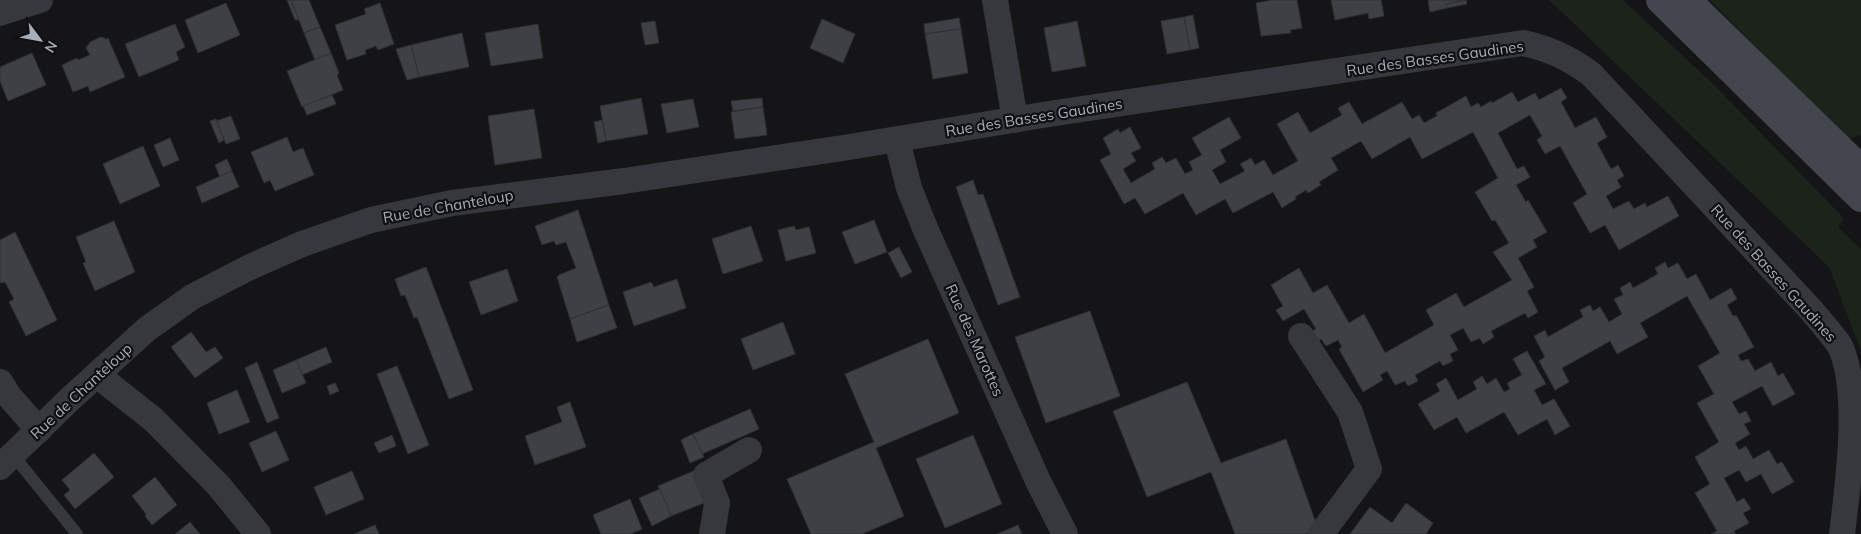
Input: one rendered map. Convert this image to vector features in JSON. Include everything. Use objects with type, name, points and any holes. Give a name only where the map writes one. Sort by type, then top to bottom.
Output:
[{"type":"main road","points":[[1660,0],[1857,179]]},
{"type":"main road","points":[[1687,0],[1857,179]]},
{"type":"street","points":[[0,14],[40,0]]},
{"type":"street","points":[[995,0],[1014,120]]},
{"type":"street","name":"Rue des Basses Gaudines","points":[[897,140],[1014,120],[1523,44],[1541,47],[1570,58],[1591,74],[1811,310],[1840,347],[1849,372],[1854,406],[1854,432],[1842,534]]},
{"type":"street","name":"Rue de Chanteloup","points":[[6,461],[147,329],[192,297],[248,268],[293,248],[371,220],[452,203],[624,181],[897,140]]},
{"type":"street","name":"Rue des Marottes","points":[[897,140],[909,188],[925,228],[1038,481],[1065,534]]},
{"type":"street","points":[[1301,336],[1350,412],[1369,469],[1321,534]]},
{"type":"street","points":[[97,375],[154,420],[220,486],[258,534]]},
{"type":"street","points":[[0,382],[9,396],[39,430]]},
{"type":"street","points":[[712,534],[716,503],[706,475],[749,450]]},
{"type":"lane","name":"Rue de Chanteloup","points":[[6,461],[77,534]]},
{"type":"shaded area","points":[[1549,0],[1623,0],[1711,82],[1844,218],[1838,227],[1861,249],[1861,351],[1829,267]]},
{"type":"shaded area","points":[[1710,0],[1861,0],[1861,136],[1847,140]]},
{"type":"building","points":[[287,0],[291,0],[299,20],[295,20]]},
{"type":"building","points":[[291,0],[309,0],[320,27],[304,33]]},
{"type":"building","points":[[1272,0],[1297,0],[1302,28],[1290,30],[1291,33],[1261,36],[1256,3]]},
{"type":"building","points":[[1331,0],[1381,0],[1384,16],[1369,19],[1368,13],[1335,20]]},
{"type":"building","points":[[1428,0],[1465,0],[1446,4],[1447,8],[1430,12]]},
{"type":"building","points":[[1466,0],[1467,4],[1447,8],[1446,4]]},
{"type":"building","points":[[226,3],[240,35],[198,53],[185,20]]},
{"type":"building","points":[[380,3],[394,44],[378,50],[376,46],[365,50],[366,54],[347,60],[335,25],[366,14],[364,9]]},
{"type":"building","points":[[1193,15],[1199,48],[1190,50],[1184,17]]},
{"type":"building","points":[[1184,17],[1190,50],[1167,54],[1161,21]]},
{"type":"building","points":[[959,18],[961,29],[925,34],[924,24]]},
{"type":"building","points":[[822,19],[855,34],[843,63],[810,48]]},
{"type":"building","points":[[655,21],[659,43],[645,45],[641,23]]},
{"type":"building","points":[[1077,21],[1086,66],[1052,72],[1044,28]]},
{"type":"building","points":[[175,24],[185,47],[176,52],[179,60],[139,77],[125,44]]},
{"type":"building","points":[[538,24],[543,58],[491,66],[485,33]]},
{"type":"building","points":[[320,27],[331,53],[315,60],[304,33]]},
{"type":"building","points":[[961,29],[968,73],[933,79],[925,34]]},
{"type":"building","points":[[462,33],[469,67],[419,77],[411,45]]},
{"type":"building","points":[[101,37],[108,38],[125,77],[90,92],[88,86],[73,92],[62,65],[77,58],[78,60],[90,55],[86,48],[90,42]]},
{"type":"building","points":[[411,45],[419,77],[407,80],[396,49]]},
{"type":"building","points":[[32,53],[46,85],[8,101],[0,81],[0,67]]},
{"type":"building","points":[[331,53],[343,90],[302,107],[287,71]]},
{"type":"building","points":[[1561,88],[1567,98],[1561,102],[1575,128],[1596,117],[1607,137],[1597,143],[1611,169],[1618,165],[1624,176],[1617,180],[1621,187],[1606,196],[1613,209],[1629,201],[1634,209],[1645,203],[1647,207],[1668,196],[1679,216],[1619,250],[1605,225],[1590,233],[1573,203],[1587,194],[1560,146],[1545,154],[1537,140],[1542,136],[1530,115],[1498,133],[1517,169],[1524,166],[1530,177],[1516,185],[1526,202],[1528,200],[1547,232],[1533,240],[1537,247],[1518,258],[1534,287],[1527,291],[1538,312],[1528,318],[1525,313],[1491,331],[1494,337],[1483,344],[1480,338],[1471,342],[1463,328],[1450,335],[1458,350],[1450,354],[1453,361],[1443,366],[1440,361],[1415,375],[1418,381],[1408,386],[1405,381],[1395,385],[1387,371],[1380,375],[1383,380],[1363,392],[1339,349],[1342,347],[1338,340],[1326,346],[1321,339],[1315,343],[1309,333],[1316,329],[1304,309],[1283,321],[1276,310],[1283,306],[1271,285],[1299,268],[1313,293],[1327,285],[1349,323],[1364,314],[1385,353],[1434,325],[1426,310],[1456,293],[1464,307],[1512,280],[1493,252],[1509,243],[1495,220],[1492,221],[1475,192],[1498,178],[1473,132],[1422,159],[1410,137],[1372,159],[1361,141],[1331,158],[1338,170],[1319,182],[1321,185],[1308,193],[1306,190],[1282,208],[1273,192],[1233,213],[1225,199],[1196,215],[1183,193],[1145,214],[1135,198],[1124,204],[1100,160],[1111,154],[1103,138],[1118,129],[1120,133],[1130,127],[1141,148],[1131,153],[1136,161],[1123,169],[1131,183],[1155,169],[1152,163],[1162,157],[1166,163],[1176,158],[1185,174],[1193,170],[1189,162],[1202,155],[1192,138],[1229,117],[1241,138],[1220,150],[1226,162],[1212,170],[1220,184],[1245,171],[1240,164],[1251,158],[1255,165],[1264,160],[1273,175],[1298,161],[1277,124],[1298,112],[1310,133],[1342,115],[1338,108],[1349,102],[1362,124],[1402,102],[1412,119],[1419,115],[1424,123],[1437,116],[1436,113],[1466,96],[1471,107],[1478,103],[1481,107],[1512,92],[1518,102],[1535,93],[1539,100]]},
{"type":"building","points":[[332,95],[336,104],[307,115],[303,106]]},
{"type":"building","points":[[641,98],[648,134],[606,141],[600,106]]},
{"type":"building","points":[[762,98],[763,107],[733,111],[731,101]]},
{"type":"building","points":[[693,99],[699,127],[667,133],[661,104]]},
{"type":"building","points":[[763,107],[767,135],[735,139],[731,112]]},
{"type":"building","points":[[534,109],[542,158],[495,165],[488,116]]},
{"type":"building","points":[[231,116],[240,139],[226,144],[216,121]]},
{"type":"building","points":[[216,119],[224,140],[219,143],[210,121]]},
{"type":"building","points":[[602,120],[606,141],[598,143],[594,122]]},
{"type":"building","points":[[287,137],[293,152],[303,148],[314,175],[275,191],[270,180],[264,183],[251,152]]},
{"type":"building","points":[[170,138],[179,160],[163,167],[154,145]]},
{"type":"building","points":[[143,146],[160,186],[120,204],[103,164]]},
{"type":"building","points":[[227,159],[232,171],[220,177],[215,165]]},
{"type":"building","points":[[232,171],[239,187],[202,203],[196,187]]},
{"type":"building","points":[[973,180],[978,195],[983,194],[1020,297],[998,305],[956,187]]},
{"type":"building","points":[[578,210],[609,305],[570,319],[557,277],[576,268],[566,242],[556,245],[554,241],[542,245],[535,226]]},
{"type":"building","points":[[874,220],[887,252],[855,264],[842,232]]},
{"type":"building","points":[[114,221],[135,272],[95,291],[83,263],[86,262],[76,237]]},
{"type":"building","points":[[751,226],[763,261],[723,274],[712,239]]},
{"type":"building","points":[[794,226],[796,230],[809,227],[816,253],[786,261],[778,230]]},
{"type":"building","points":[[15,232],[57,320],[26,336],[9,302],[14,299],[5,282],[0,283],[0,240]]},
{"type":"building","points":[[899,247],[912,272],[901,278],[888,253]]},
{"type":"building","points":[[1665,262],[1668,268],[1678,263],[1687,279],[1696,274],[1710,300],[1731,288],[1737,299],[1727,305],[1733,316],[1736,315],[1754,347],[1738,355],[1741,361],[1748,359],[1755,371],[1771,362],[1778,376],[1783,373],[1795,394],[1773,406],[1762,386],[1732,402],[1739,414],[1746,411],[1751,421],[1744,424],[1750,434],[1735,443],[1739,450],[1746,446],[1753,459],[1769,450],[1777,464],[1782,462],[1794,482],[1772,494],[1761,474],[1746,482],[1739,470],[1724,478],[1737,502],[1744,498],[1751,509],[1743,513],[1749,523],[1734,531],[1736,534],[1711,534],[1717,531],[1695,493],[1710,484],[1695,457],[1719,442],[1697,403],[1714,394],[1698,366],[1720,353],[1687,296],[1640,323],[1648,337],[1617,354],[1610,341],[1562,368],[1569,382],[1555,390],[1539,361],[1545,357],[1534,336],[1545,330],[1548,337],[1583,317],[1580,310],[1590,305],[1593,311],[1600,307],[1609,322],[1622,314],[1614,299],[1623,295],[1620,288],[1630,282],[1633,288],[1658,274],[1655,268]]},
{"type":"building","points":[[426,267],[473,390],[449,399],[417,317],[414,318],[405,295],[401,296],[395,279]]},
{"type":"building","points":[[507,269],[518,301],[481,315],[469,282]]},
{"type":"building","points":[[677,279],[686,308],[634,326],[623,292],[651,282],[654,287]]},
{"type":"building","points":[[609,305],[617,328],[577,342],[570,319]]},
{"type":"building","points":[[1090,311],[1120,396],[1046,423],[1015,337]]},
{"type":"building","points":[[783,322],[795,354],[753,370],[741,339]]},
{"type":"building","points":[[191,332],[206,352],[215,347],[223,358],[195,378],[171,347]]},
{"type":"building","points":[[928,339],[959,413],[876,448],[904,516],[862,534],[811,534],[787,479],[874,442],[845,374]]},
{"type":"building","points":[[326,347],[332,362],[302,375],[296,360]]},
{"type":"building","points":[[1527,351],[1546,384],[1534,390],[1542,405],[1554,399],[1570,426],[1555,435],[1547,419],[1518,435],[1504,412],[1466,433],[1457,417],[1434,430],[1418,404],[1440,391],[1436,384],[1446,378],[1458,400],[1477,389],[1473,382],[1482,376],[1487,384],[1496,378],[1504,392],[1510,389],[1507,383],[1522,375],[1513,359]]},
{"type":"building","points":[[296,360],[306,383],[282,393],[273,370]]},
{"type":"building","points":[[257,362],[279,418],[267,423],[245,368]]},
{"type":"building","points":[[397,366],[429,445],[408,454],[377,374]]},
{"type":"building","points":[[1187,382],[1221,463],[1286,439],[1318,529],[1305,534],[1235,534],[1211,472],[1147,497],[1113,411]]},
{"type":"building","points":[[335,383],[339,391],[330,395],[327,386]]},
{"type":"building","points":[[237,390],[250,422],[219,434],[207,403]]},
{"type":"building","points":[[570,402],[586,447],[535,465],[525,436],[562,422],[557,407]]},
{"type":"building","points":[[750,409],[759,429],[702,454],[693,434]]},
{"type":"building","points":[[276,431],[289,460],[262,472],[249,443]]},
{"type":"building","points":[[693,434],[704,457],[690,463],[681,440]]},
{"type":"building","points":[[392,435],[396,446],[379,453],[374,443]]},
{"type":"building","points":[[973,435],[1002,504],[945,528],[916,459]]},
{"type":"building","points":[[94,453],[114,477],[75,509],[64,495],[70,490],[62,480]]},
{"type":"building","points":[[696,470],[709,501],[671,516],[658,486]]},
{"type":"building","points":[[352,471],[364,499],[326,515],[314,487]]},
{"type":"building","points":[[155,477],[177,505],[152,525],[132,496]]},
{"type":"building","points":[[660,489],[671,516],[652,526],[639,498]]},
{"type":"building","points":[[630,499],[642,529],[630,534],[601,534],[593,515]]},
{"type":"building","points":[[1406,503],[1433,523],[1426,534],[1350,534],[1370,507],[1392,523]]},
{"type":"building","points":[[190,522],[200,534],[175,534]]},
{"type":"building","points":[[375,525],[379,534],[354,534]]},
{"type":"building","points":[[1018,525],[1022,534],[997,534]]}]
